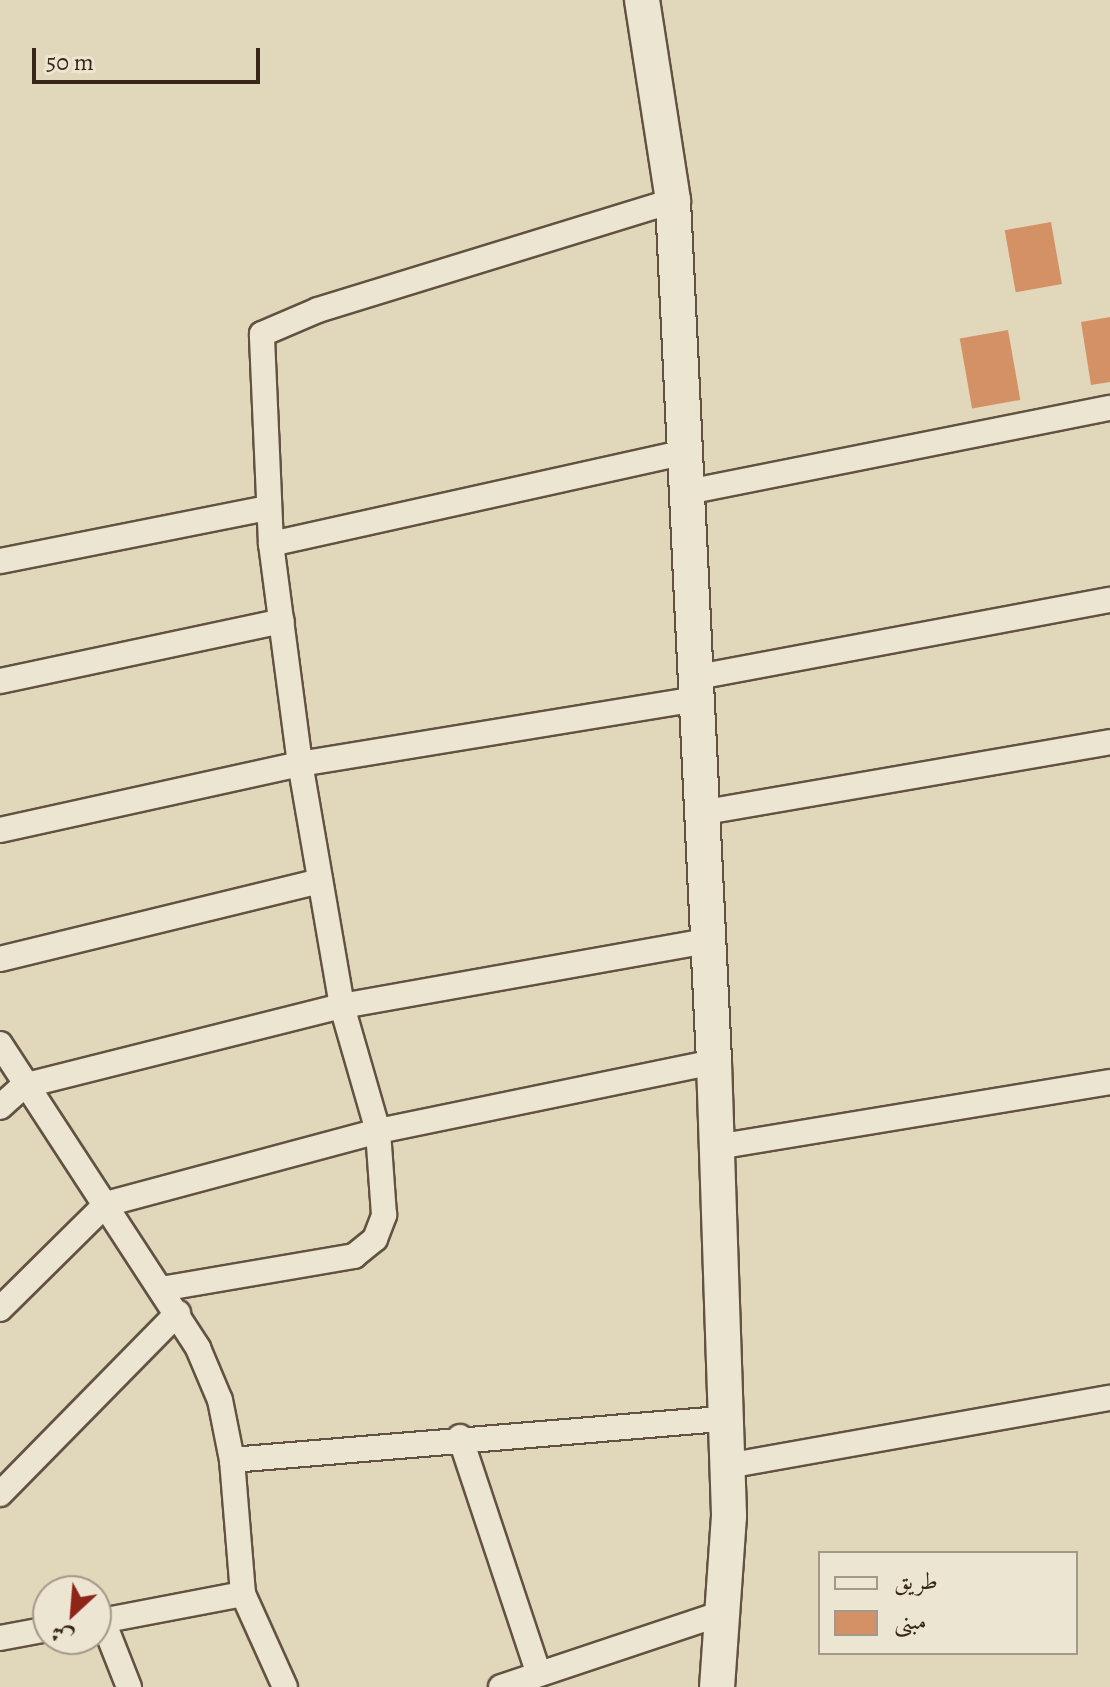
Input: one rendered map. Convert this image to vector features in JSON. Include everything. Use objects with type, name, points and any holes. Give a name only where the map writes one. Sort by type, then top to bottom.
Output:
[{"type":"main road","points":[[642,0],[673,201],[692,689],[714,1062],[727,1466],[717,1687]]},
{"type":"street","points":[[161,1289],[354,1256],[375,1239],[384,1215],[378,1131],[342,1006],[300,764],[267,508],[258,343],[269,327],[673,201]]},
{"type":"street","points":[[683,493],[1110,408]]},
{"type":"street","points":[[271,544],[683,453]]},
{"type":"street","points":[[0,561],[267,508]]},
{"type":"street","points":[[0,830],[300,764],[692,689],[1110,600]]},
{"type":"street","points":[[0,681],[282,621]]},
{"type":"street","points":[[700,813],[1110,742]]},
{"type":"street","points":[[0,959],[320,881]]},
{"type":"street","points":[[0,1107],[23,1086],[342,1006],[708,941]]},
{"type":"street","points":[[0,1044],[23,1086],[178,1313],[220,1400],[232,1460],[243,1594],[285,1687]]},
{"type":"street","points":[[0,1309],[106,1204],[378,1131],[714,1062]]},
{"type":"street","points":[[717,1147],[1110,1082]]},
{"type":"street","points":[[0,1494],[178,1313]]},
{"type":"street","points":[[727,1466],[1110,1398]]},
{"type":"street","points":[[232,1460],[460,1437],[725,1419]]},
{"type":"street","points":[[460,1437],[538,1672]]},
{"type":"street","points":[[112,1620],[243,1594]]},
{"type":"street","points":[[501,1687],[538,1672],[722,1613]]},
{"type":"street","points":[[0,1638],[32,1632]]},
{"type":"street","points":[[112,1649],[129,1687]]},
{"type":"building","points":[[1051,222],[1062,284],[1016,292],[1005,230]]},
{"type":"building","points":[[1110,317],[1110,382],[1091,385],[1081,322]]},
{"type":"building","points":[[1008,330],[1020,400],[972,408],[960,339]]}]
